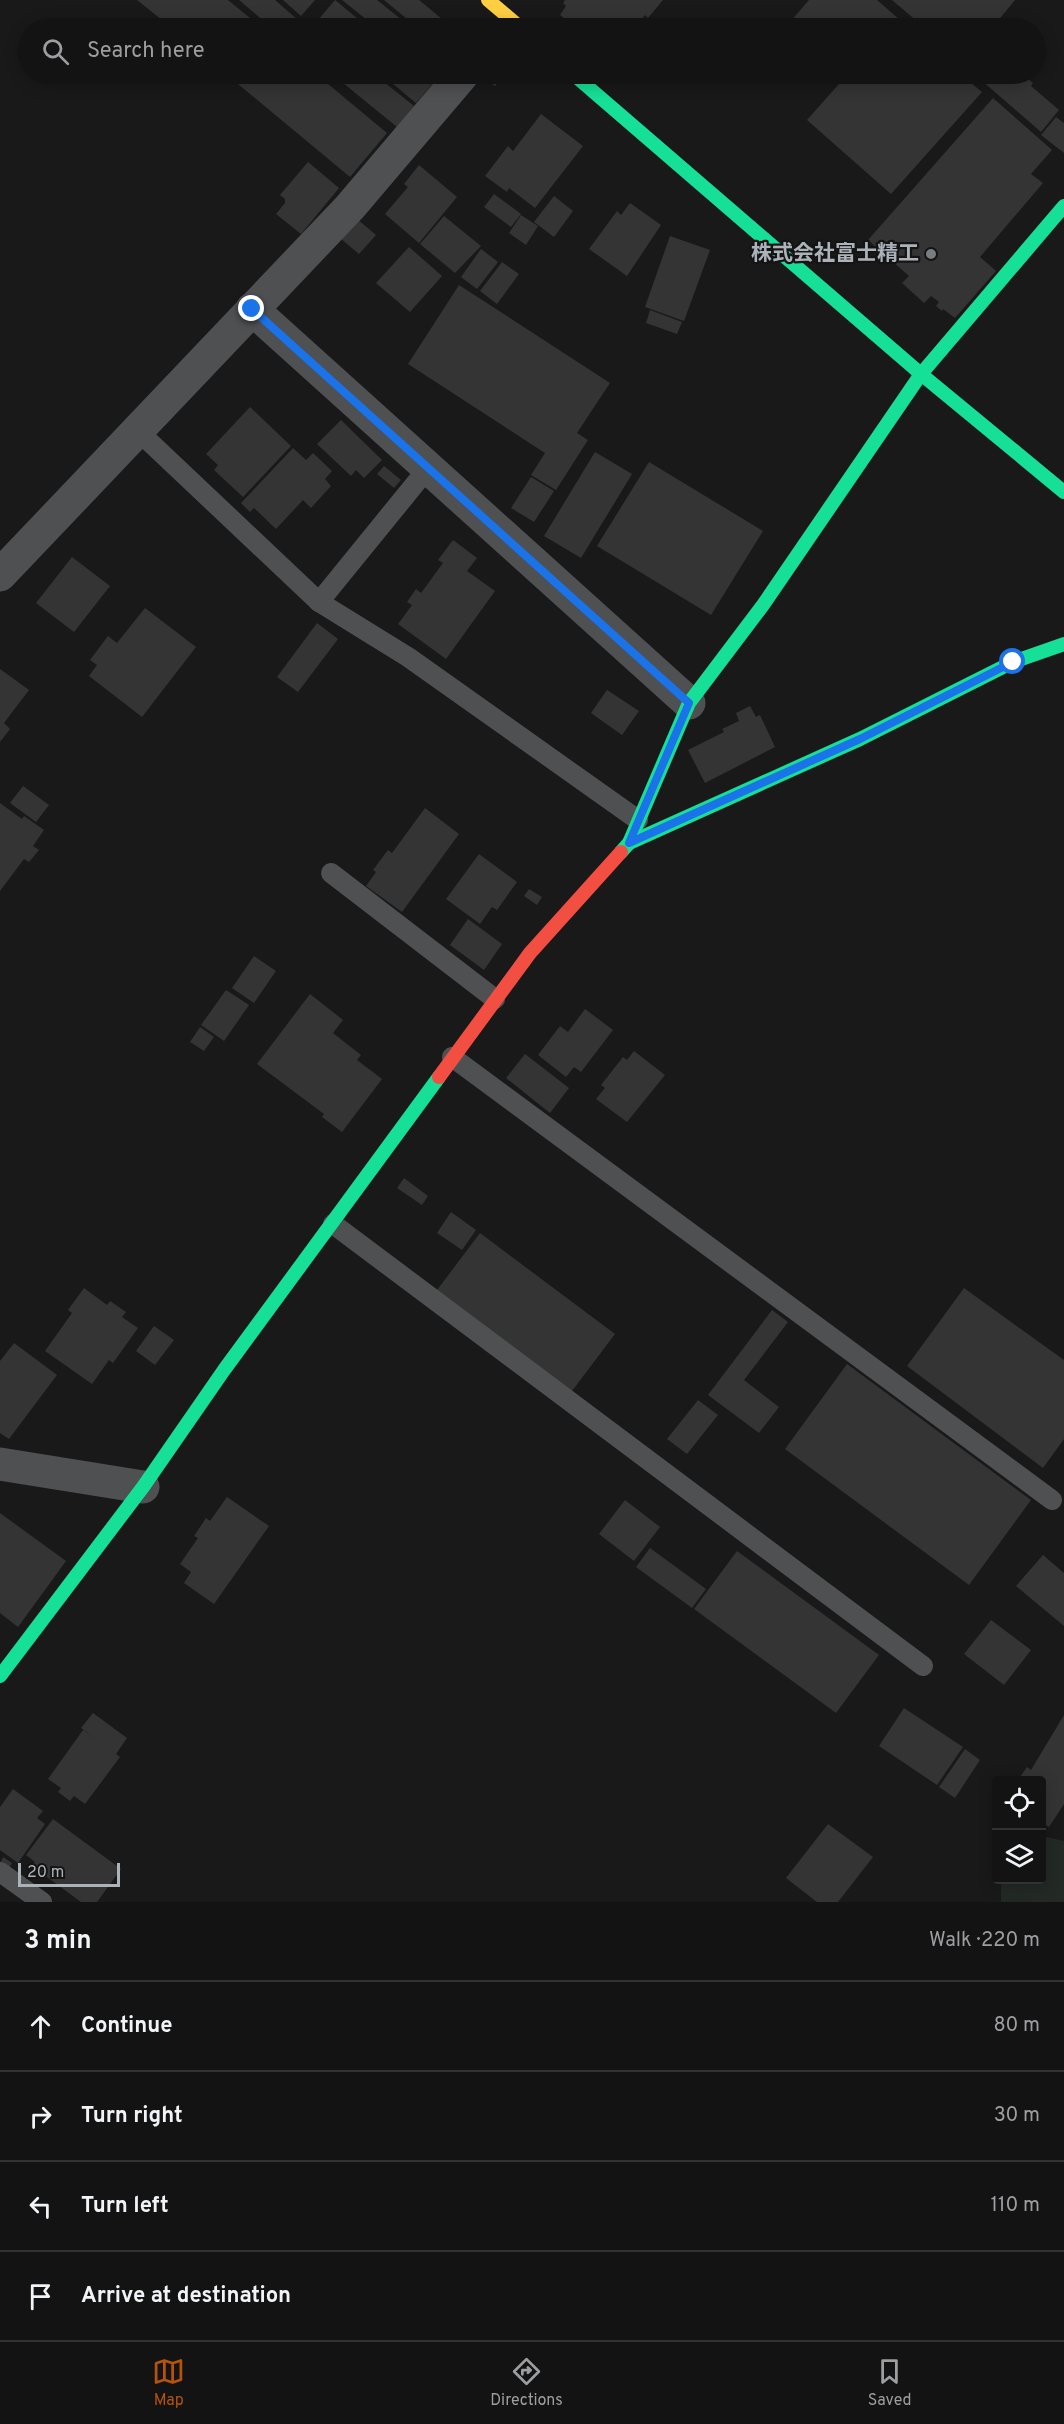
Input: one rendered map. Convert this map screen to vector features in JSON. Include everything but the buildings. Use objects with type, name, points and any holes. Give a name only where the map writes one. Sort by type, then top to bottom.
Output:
[{"type":"street","points":[[0,575],[350,207],[455,84]]},
{"type":"street","points":[[585,84],[921,374],[1064,492]]},
{"type":"street","points":[[0,1676],[143,1487],[225,1370],[495,999],[530,953],[629,843],[689,703],[763,604],[921,374],[1064,206]]},
{"type":"street","points":[[252,309],[689,703]]},
{"type":"street","points":[[629,843],[860,739],[1013,662],[1064,644]]},
{"type":"street","points":[[0,1464],[143,1487]]},
{"type":"lane","points":[[137,430],[319,602],[408,657],[638,820]]},
{"type":"lane","points":[[319,602],[428,468]]},
{"type":"lane","points":[[331,873],[495,999]]},
{"type":"lane","points":[[452,1057],[1052,1500]]},
{"type":"lane","points":[[333,1224],[923,1666]]},
{"type":"lane","points":[[0,1872],[42,1902]]},
{"type":"shaded area","points":[[1046,1837],[1064,1841],[1064,1902],[1001,1902],[1001,1884],[1046,1884]]},
{"type":"traffic: fast","points":[[585,84],[921,374],[1064,492]]},
{"type":"traffic: fast","points":[[621,852],[629,843],[689,703],[763,605],[921,374],[1064,206]]},
{"type":"traffic: fast","points":[[629,843],[860,739],[1013,662],[1064,644]]},
{"type":"traffic: fast","points":[[0,1676],[143,1487],[224,1370],[439,1077]]},
{"type":"traffic: slow","points":[[488,0],[509,18]]},
{"type":"traffic: jam","points":[[439,1077],[530,953],[621,852]]},
{"type":"place","name":"株式会社富士精工","points":[[931,254]]},
{"type":"route","points":[[252,309],[689,703],[629,843],[860,739],[1013,662]]}]
